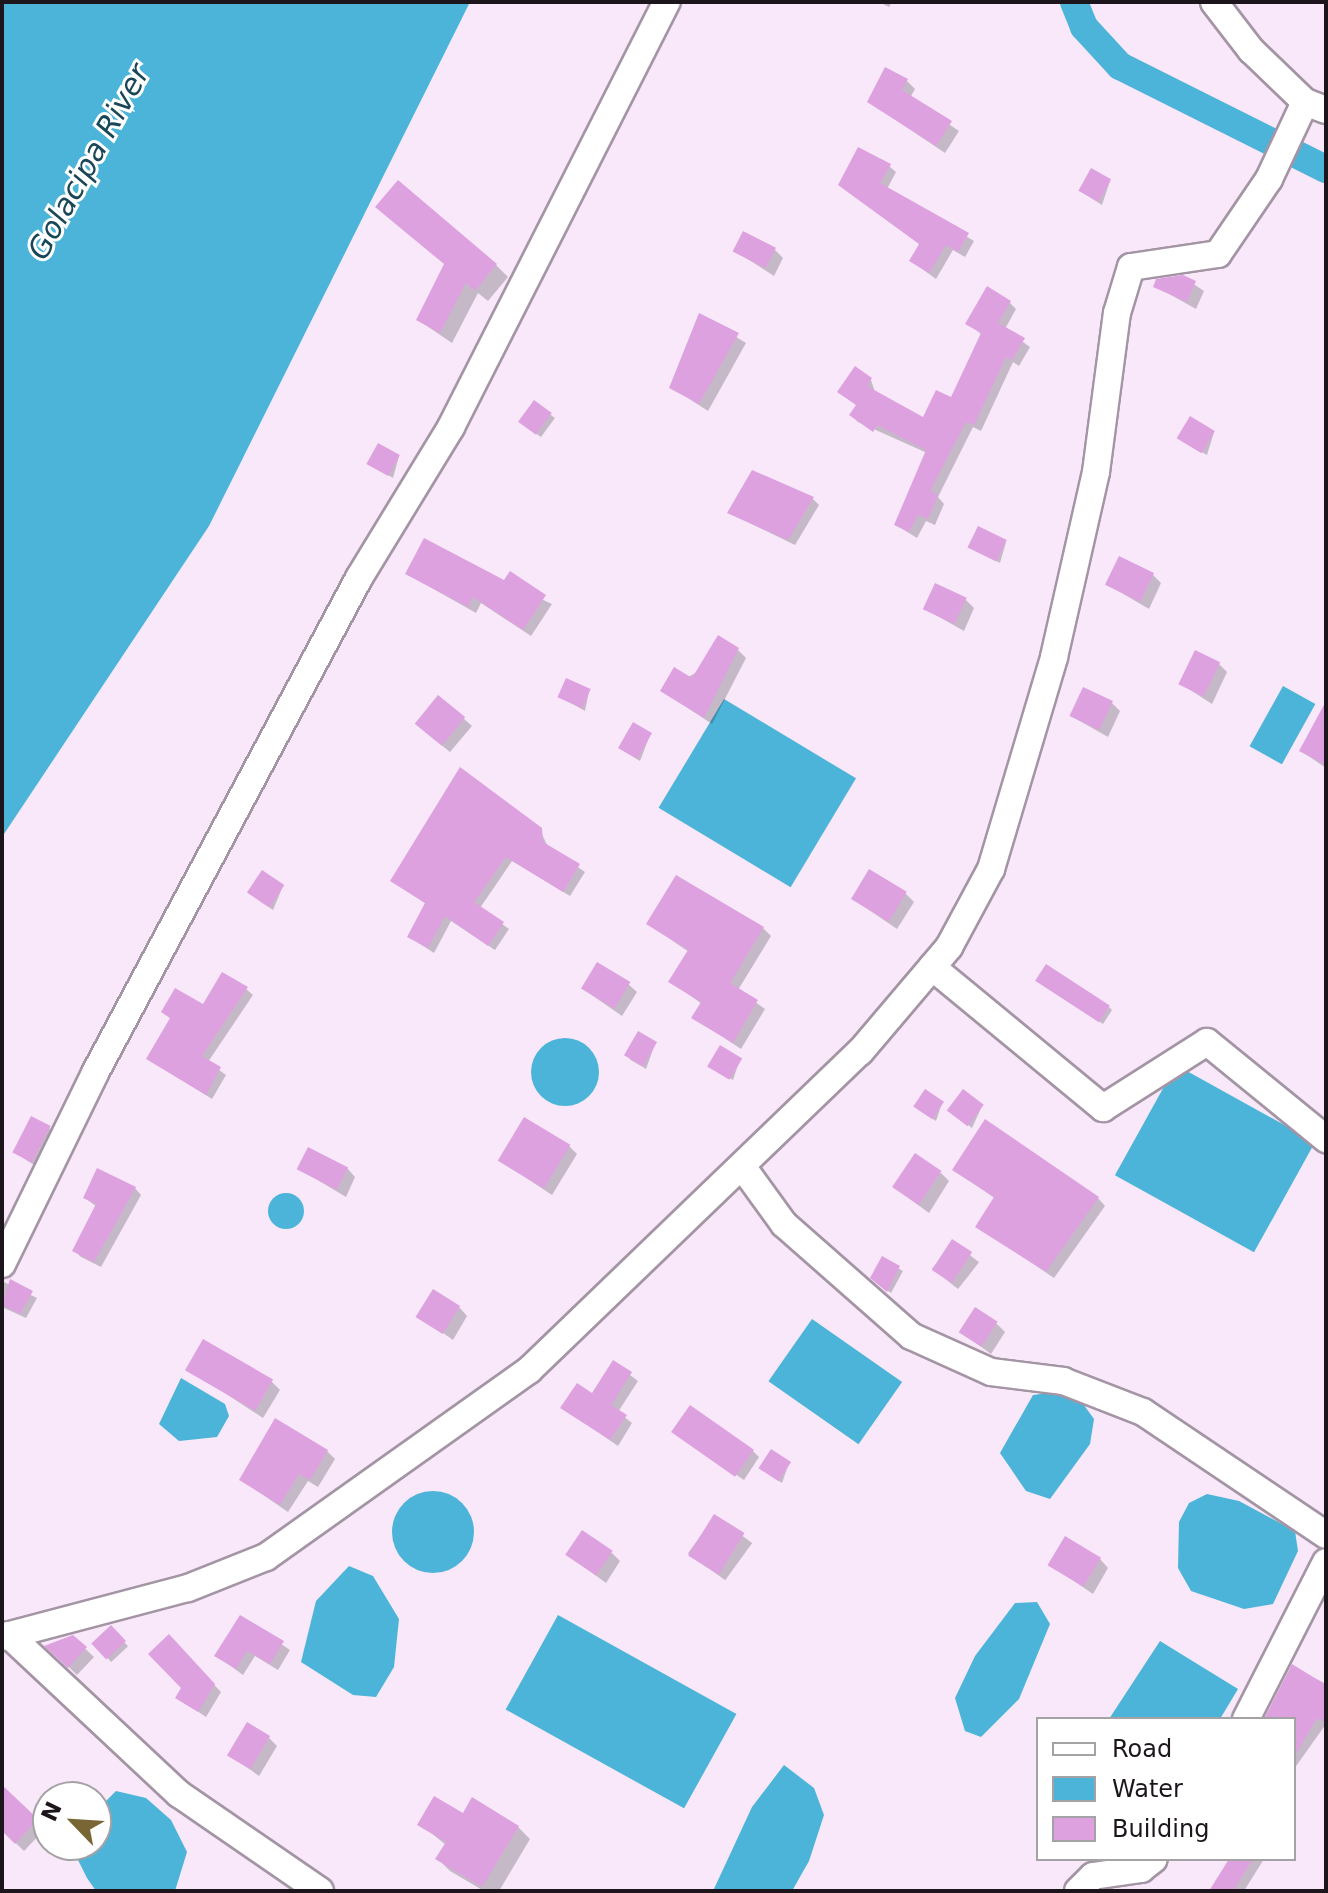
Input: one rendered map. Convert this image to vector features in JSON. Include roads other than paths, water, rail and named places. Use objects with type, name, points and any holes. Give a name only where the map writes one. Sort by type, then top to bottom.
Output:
[{"type":"street","points":[[2,1264],[95,1073],[359,578],[451,427],[667,2]]},
{"type":"street","points":[[6,1636],[188,1588],[266,1557],[529,1370],[744,1169],[932,967],[991,869],[1054,657],[1096,472],[1123,286],[1131,267],[1154,259],[1218,254],[1316,106],[1214,2]]},
{"type":"street","points":[[932,967],[1103,1108],[1207,1042],[1326,1139]]},
{"type":"street","points":[[744,1169],[803,1244],[911,1336],[991,1372],[1063,1381],[1143,1412],[1326,1535]]},
{"type":"street","points":[[1247,1717],[1326,1562]]},
{"type":"street","points":[[6,1636],[179,1794],[320,1891]]},
{"type":"street","points":[[1078,1891],[1093,1876],[1141,1869],[1151,1861]]},
{"type":"water","name":"Golacipa River","points":[[2,2],[470,2],[209,526],[2,837]]},
{"type":"water","points":[[1283,686],[1315,704],[1282,764],[1250,746]]},
{"type":"water","points":[[724,699],[856,778],[791,887],[659,808]]},
{"type":"water","points":[[565,1038],[589,1048],[599,1072],[589,1096],[565,1106],[541,1096],[531,1072],[541,1048]]},
{"type":"water","points":[[1176,1065],[1315,1142],[1254,1252],[1115,1175]]},
{"type":"water","points":[[286,1193],[299,1198],[304,1211],[299,1224],[286,1229],[273,1224],[268,1211],[273,1198]]},
{"type":"water","points":[[812,1319],[902,1382],[859,1444],[768,1381]]},
{"type":"water","points":[[181,1378],[225,1404],[229,1416],[217,1437],[179,1441],[159,1424]]},
{"type":"water","points":[[1049,1393],[1081,1401],[1094,1419],[1090,1444],[1050,1499],[1026,1491],[1000,1453],[1033,1395]]},
{"type":"water","points":[[433,1491],[449,1494],[462,1503],[471,1516],[474,1532],[471,1548],[462,1561],[449,1570],[433,1573],[417,1570],[404,1561],[395,1548],[392,1532],[395,1516],[404,1503],[417,1494]]},
{"type":"water","points":[[1207,1494],[1239,1501],[1295,1531],[1298,1551],[1273,1604],[1244,1609],[1191,1591],[1178,1568],[1179,1522],[1189,1503]]},
{"type":"water","points":[[349,1566],[373,1576],[399,1619],[394,1667],[376,1697],[353,1695],[301,1662],[316,1601]]},
{"type":"water","points":[[1037,1602],[1050,1624],[1019,1699],[981,1737],[965,1731],[955,1698],[975,1656],[1015,1603]]},
{"type":"water","points":[[558,1615],[736,1714],[684,1808],[506,1709]]},
{"type":"water","points":[[1160,1641],[1238,1689],[1221,1717],[1110,1717]]},
{"type":"water","points":[[784,1765],[814,1788],[824,1815],[809,1861],[792,1891],[713,1891],[752,1807]]},
{"type":"water","points":[[116,1791],[146,1798],[171,1820],[187,1852],[175,1891],[96,1891],[87,1878],[78,1861],[112,1861],[112,1795]]},
{"type":"waterway","points":[[1074,2],[1084,27],[1120,66],[1326,169]]}]
